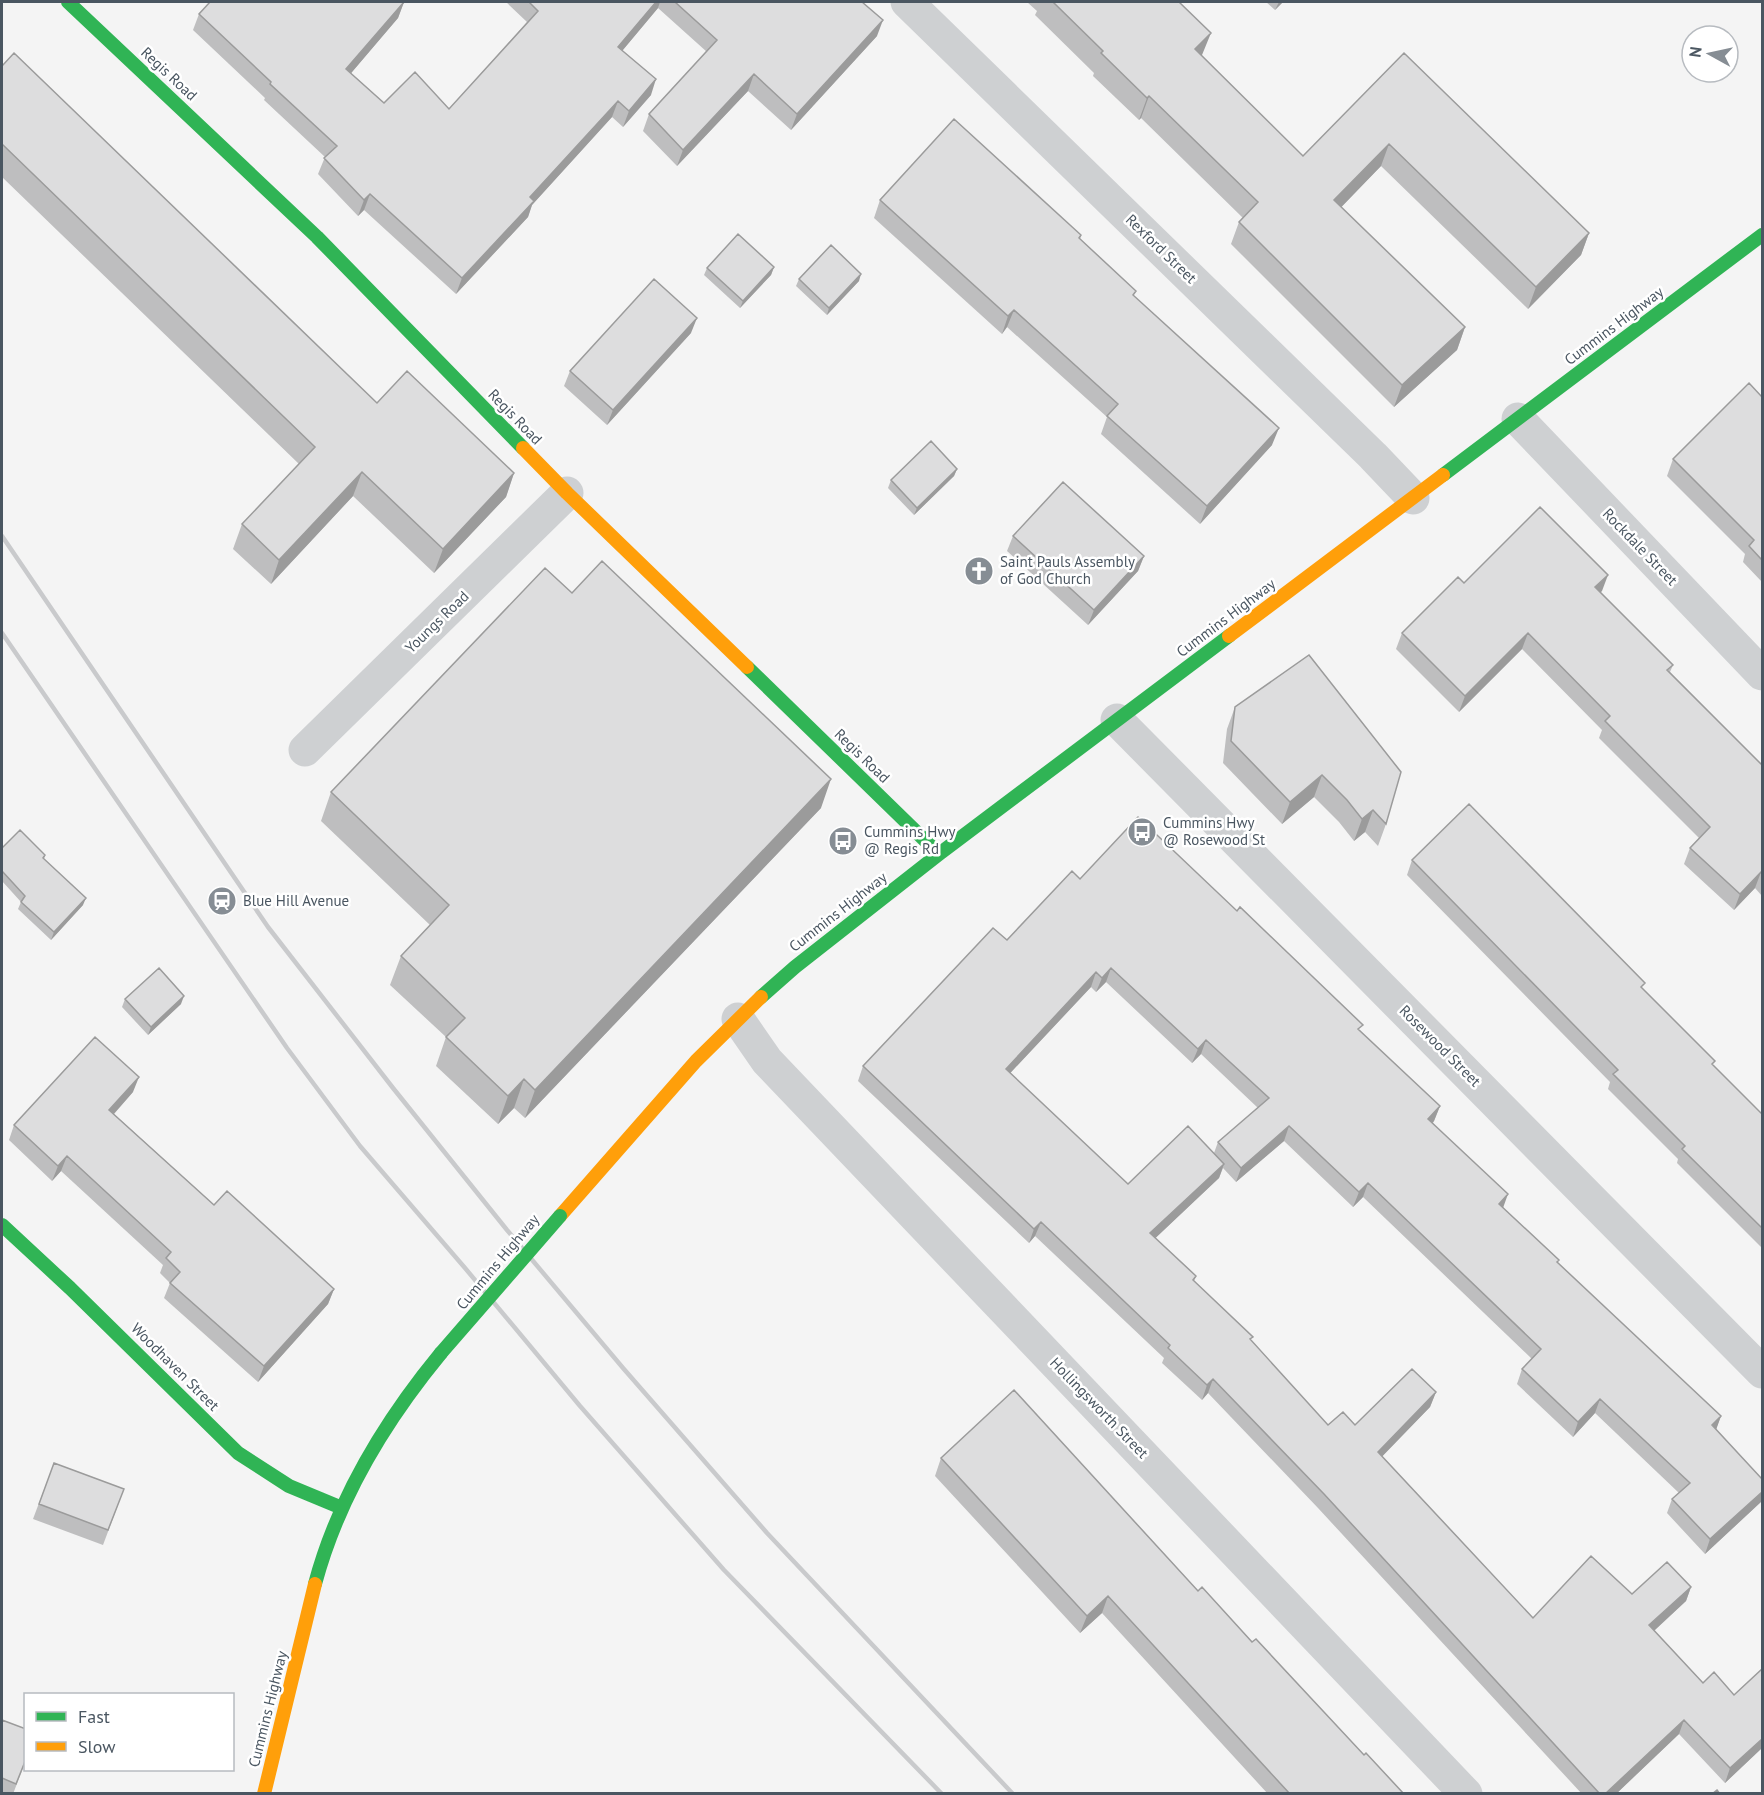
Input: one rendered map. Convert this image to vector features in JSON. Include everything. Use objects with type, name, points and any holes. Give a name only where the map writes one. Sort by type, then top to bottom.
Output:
[{"type":"main road","name":"Regis Road","points":[[68,2],[317,237],[567,493],[939,854]]},
{"type":"main road","name":"Cummins Highway","points":[[264,1794],[324,1555],[342,1508],[364,1464],[424,1373],[696,1061],[765,993],[795,967],[939,854],[1762,235]]},
{"type":"main road","name":"Woodhaven Street","points":[[2,1225],[70,1288],[238,1453],[289,1486],[342,1508]]},
{"type":"street","name":"Rexford Street","points":[[907,2],[1380,463],[1413,498]]},
{"type":"street","name":"Rockdale Street","points":[[1518,419],[1762,674]]},
{"type":"street","name":"Youngs Road","points":[[305,750],[567,493]]},
{"type":"street","name":"Rosewood Street","points":[[1117,720],[1762,1372]]},
{"type":"street","name":"Hollingsworth Street","points":[[738,1019],[767,1061],[1466,1794]]},
{"type":"building","points":[[210,2],[404,2],[346,69],[384,103],[415,72],[449,109],[538,11],[529,2],[656,2],[618,47],[656,79],[629,111],[618,101],[530,197],[534,201],[462,278],[370,194],[364,200],[324,158],[337,146],[199,14]]},
{"type":"building","points":[[675,2],[862,2],[883,20],[797,114],[754,74],[683,150],[649,114],[717,40]]},
{"type":"building","points":[[1053,2],[1179,2],[1211,33],[1195,49],[1303,156],[1404,53],[1589,233],[1536,287],[1389,144],[1334,200],[1465,327],[1402,385],[1239,222],[1258,202],[1149,96],[1147,98]]},
{"type":"building","points":[[14,53],[377,403],[407,371],[514,473],[443,549],[362,472],[279,560],[242,524],[315,447],[2,144],[2,66]]},
{"type":"building","points":[[954,119],[1081,235],[1079,238],[1136,291],[1133,295],[1279,428],[1207,506],[1107,416],[1118,404],[1014,310],[1008,316],[880,200]]},
{"type":"building","points":[[738,234],[774,267],[743,301],[707,268]]},
{"type":"building","points":[[831,245],[861,274],[829,308],[799,279]]},
{"type":"building","points":[[654,279],[697,318],[613,410],[570,371]]},
{"type":"building","points":[[1749,383],[1762,397],[1762,560],[1749,546],[1754,540],[1673,459]]},
{"type":"building","points":[[931,441],[957,469],[917,508],[891,480]]},
{"type":"building","points":[[1063,482],[1144,556],[1094,610],[1013,536]]},
{"type":"building","points":[[1540,507],[1608,575],[1595,587],[1673,665],[1667,670],[1762,765],[1762,874],[1761,872],[1740,894],[1690,848],[1710,827],[1605,721],[1610,716],[1528,633],[1465,696],[1402,633],[1458,577],[1464,583]]},
{"type":"building","points":[[602,561],[831,779],[535,1090],[524,1079],[508,1096],[446,1037],[465,1018],[401,956],[449,905],[331,792],[545,568],[572,593]]},
{"type":"building","points":[[1309,655],[1401,772],[1386,824],[1373,810],[1362,819],[1322,775],[1290,802],[1231,741],[1235,707]]},
{"type":"building","points":[[1469,804],[1645,983],[1641,987],[1715,1061],[1712,1064],[1762,1114],[1762,1228],[1682,1149],[1685,1146],[1613,1074],[1618,1070],[1412,860]]},
{"type":"building","points":[[1138,817],[1237,911],[1240,907],[1363,1025],[1358,1029],[1440,1106],[1428,1119],[1508,1194],[1499,1204],[1559,1260],[1557,1262],[1721,1416],[1712,1425],[1762,1479],[1762,1492],[1710,1539],[1672,1499],[1690,1483],[1600,1399],[1578,1422],[1522,1369],[1541,1349],[1368,1183],[1359,1192],[1289,1126],[1241,1168],[1218,1142],[1269,1098],[1206,1040],[1198,1049],[1111,968],[1102,978],[1096,972],[1006,1069],[1128,1184],[1188,1126],[1224,1164],[1150,1233],[1196,1276],[1193,1280],[1253,1337],[1250,1339],[1328,1425],[1343,1412],[1355,1425],[1412,1369],[1436,1392],[1378,1452],[1533,1618],[1591,1556],[1632,1594],[1667,1562],[1691,1587],[1649,1625],[1703,1683],[1714,1672],[1734,1695],[1762,1669],[1762,1739],[1730,1768],[1684,1720],[1605,1794],[1600,1794],[1324,1494],[1213,1379],[1207,1385],[1168,1348],[1170,1345],[1041,1222],[1034,1229],[863,1066],[993,928],[1007,940],[1072,871],[1080,879]]},
{"type":"building","points":[[20,830],[45,855],[43,858],[86,898],[54,932],[21,902],[25,896],[2,871],[2,848]]},
{"type":"building","points":[[159,968],[184,996],[151,1027],[125,999]]},
{"type":"building","points":[[95,1037],[139,1077],[109,1110],[214,1205],[227,1191],[334,1289],[264,1366],[170,1283],[180,1272],[166,1258],[171,1252],[67,1156],[58,1166],[14,1125]]},
{"type":"building","points":[[1014,1390],[1198,1591],[1202,1587],[1252,1642],[1256,1639],[1364,1755],[1366,1753],[1404,1794],[1290,1794],[1108,1596],[1087,1616],[941,1458]]},
{"type":"building","points":[[54,1463],[124,1489],[108,1530],[39,1504]]},
{"type":"building","points":[[2,1720],[24,1728],[24,1764],[16,1784],[2,1778]]},
{"type":"railway","points":[[2,536],[268,927],[507,1230],[623,1368],[767,1533],[1013,1794]]},
{"type":"railway","points":[[2,633],[287,1048],[360,1146],[580,1406],[724,1570],[942,1794]]},
{"type":"traffic: fast","points":[[68,2],[317,237],[523,448]]},
{"type":"traffic: fast","points":[[1443,475],[1762,235]]},
{"type":"traffic: fast","points":[[761,997],[795,967],[939,854],[1229,636]]},
{"type":"traffic: fast","points":[[747,667],[939,854]]},
{"type":"traffic: fast","points":[[441,1353],[560,1216]]},
{"type":"traffic: fast","points":[[2,1225],[70,1288],[238,1453],[289,1486],[342,1508]]},
{"type":"traffic: fast","points":[[315,1584],[325,1552],[350,1491],[383,1433],[441,1353]]},
{"type":"traffic: slow","points":[[523,448],[747,667]]},
{"type":"traffic: slow","points":[[1229,636],[1443,475]]},
{"type":"traffic: slow","points":[[560,1216],[696,1061],[761,997]]},
{"type":"traffic: slow","points":[[264,1794],[315,1584]]},
{"type":"place","name":"Saint Pauls Assembly of God Church","points":[[979,571]]},
{"type":"place","name":"Cummins Hwy @ Rosewood St","points":[[1142,832]]},
{"type":"place","name":"Cummins Hwy @ Regis Rd","points":[[843,841]]},
{"type":"place","name":"Blue Hill Avenue","points":[[222,901]]}]
